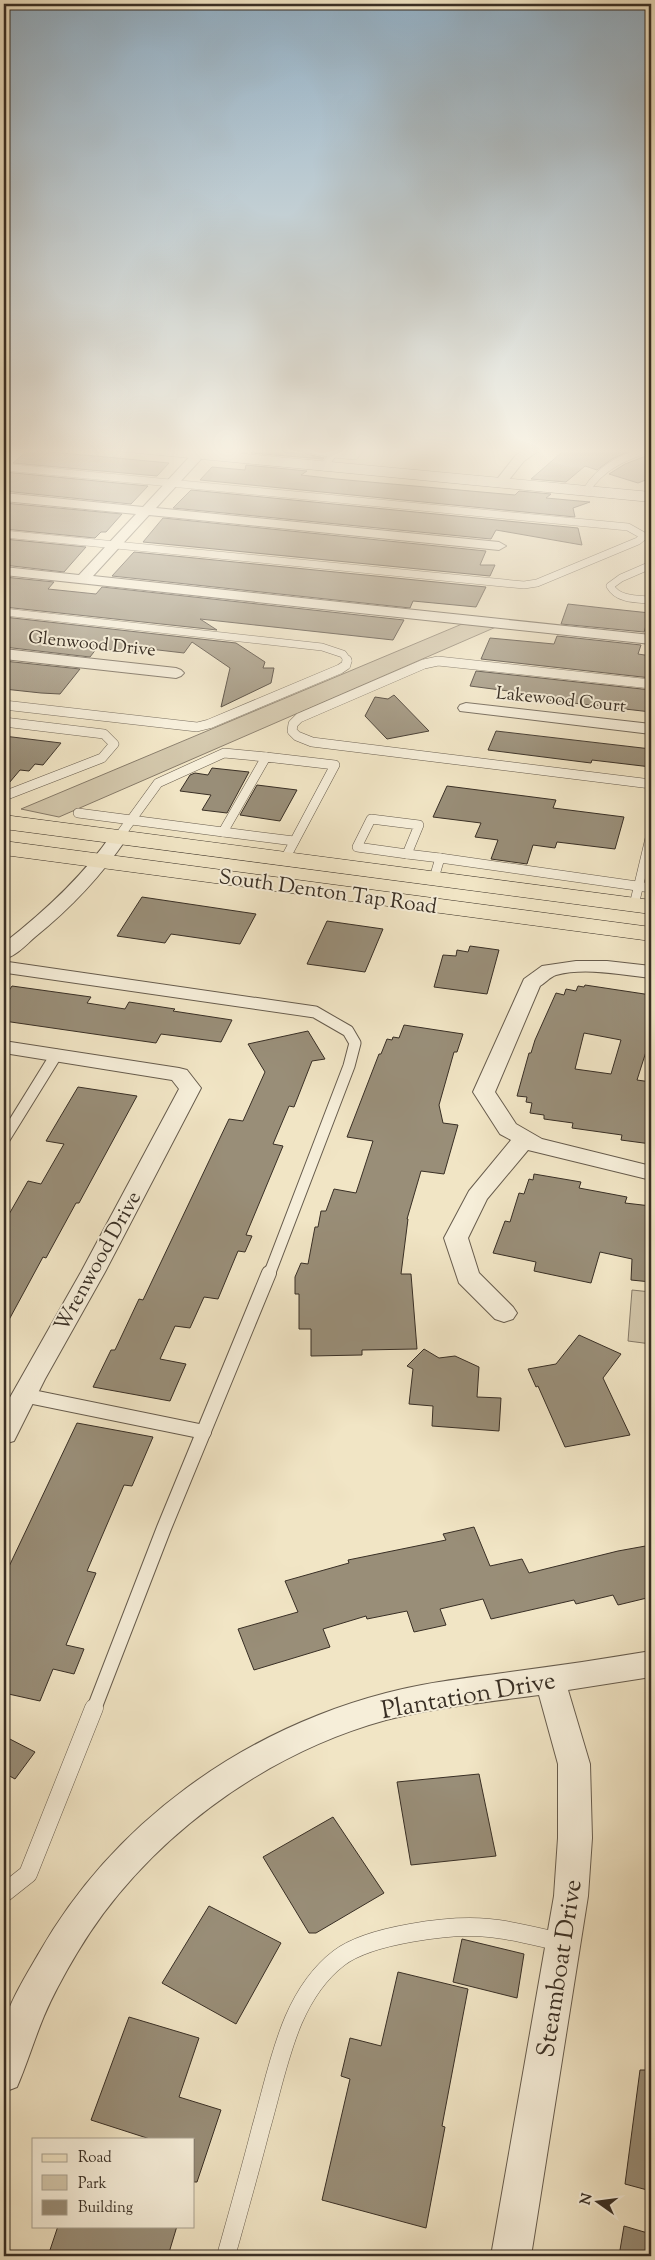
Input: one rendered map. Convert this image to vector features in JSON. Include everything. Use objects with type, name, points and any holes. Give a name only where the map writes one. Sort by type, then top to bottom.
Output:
[{"type":"main road","name":"South Denton Tap Road","points":[[4,822],[118,838],[290,850],[437,868],[641,899]]},
{"type":"main road","name":"South Denton Tap Road","points":[[4,848],[640,932]]},
{"type":"main road","points":[[640,932],[641,899]]},
{"type":"street","points":[[83,579],[107,552]]},
{"type":"street","points":[[4,571],[651,640]]},
{"type":"street","name":"Glenwood Drive","points":[[4,654],[176,673]]},
{"type":"street","name":"Lakewood Court","points":[[466,708],[651,729]]},
{"type":"street","points":[[4,952],[69,900],[104,861],[118,838]]},
{"type":"street","points":[[651,972],[607,967],[576,967],[549,970],[531,983],[484,1092],[516,1134],[534,1144],[651,1172]]},
{"type":"street","points":[[4,1047],[56,1055]]},
{"type":"street","name":"Wrenwood Drive","points":[[4,1434],[93,1272],[190,1088],[179,1075],[56,1055]]},
{"type":"street","points":[[504,1314],[468,1277],[456,1238],[477,1196],[516,1134]]},
{"type":"street","name":"Plantation Drive","points":[[4,2074],[37,1990],[70,1932],[133,1852],[175,1814],[239,1770],[292,1739],[371,1711],[437,1695],[651,1664]]},
{"type":"street","name":"Steamboat Drive","points":[[511,2256],[564,1942],[575,1838],[574,1764],[550,1680]]},
{"type":"lane","points":[[191,552],[524,585],[537,583],[610,552]]},
{"type":"lane","points":[[651,565],[621,578],[610,586],[615,593],[625,597],[651,600]]},
{"type":"lane","points":[[4,612],[322,647],[343,654],[348,661],[340,669],[209,724],[197,727],[4,705]]},
{"type":"lane","points":[[651,684],[438,661],[424,664],[299,718],[293,724],[292,731],[296,736],[312,742],[651,784]]},
{"type":"lane","points":[[4,722],[104,734],[114,744],[102,758],[4,796]]},
{"type":"lane","points":[[78,813],[132,820],[223,832],[290,850],[335,765],[224,753],[158,783],[132,820],[118,838]]},
{"type":"lane","points":[[223,832],[266,758]]},
{"type":"lane","points":[[407,854],[419,825],[371,819],[357,847],[407,854],[437,868]]},
{"type":"lane","points":[[641,899],[651,834]]},
{"type":"lane","points":[[641,899],[651,888]]},
{"type":"lane","points":[[4,967],[315,1012],[348,1030],[355,1043],[346,1075],[258,1302],[164,1528],[28,1874],[4,1893]]},
{"type":"lane","points":[[4,1139],[56,1055]]},
{"type":"lane","points":[[24,1395],[204,1432]]},
{"type":"lane","points":[[226,2256],[288,2032],[318,1978],[341,1956],[374,1942],[452,1927],[483,1927],[564,1942]]},
{"type":"green space","points":[[462,624],[496,627],[59,817],[21,809]]},
{"type":"green space","points":[[632,1290],[651,1292],[651,1344],[628,1341]]},
{"type":"building","points":[[4,552],[81,552],[64,572],[4,565]]},
{"type":"building","points":[[134,552],[139,552],[486,587],[476,607],[413,601],[410,608],[112,576]]},
{"type":"building","points":[[250,552],[485,552],[480,565],[495,565],[490,576]]},
{"type":"building","points":[[4,577],[54,582],[48,589],[96,594],[102,587],[404,620],[393,640],[200,619],[217,630],[4,607]]},
{"type":"building","points":[[568,604],[650,613],[644,632],[561,624]]},
{"type":"building","points":[[4,617],[236,643],[265,662],[263,668],[274,668],[271,683],[221,707],[230,668],[192,642],[184,653],[141,648],[138,653],[97,648],[90,657],[4,647]]},
{"type":"building","points":[[557,636],[641,645],[638,654],[651,656],[651,678],[481,659],[490,638],[554,644]]},
{"type":"building","points":[[4,661],[80,669],[60,694],[41,693],[4,689]]},
{"type":"building","points":[[476,671],[651,690],[651,712],[538,699],[539,695],[470,686]]},
{"type":"building","points":[[394,695],[429,731],[387,739],[365,716],[375,697],[388,699]]},
{"type":"building","points":[[496,731],[651,749],[651,767],[592,760],[591,763],[488,750]]},
{"type":"building","points":[[4,736],[61,743],[43,765],[35,764],[29,771],[20,770],[4,789]]},
{"type":"building","points":[[212,768],[249,772],[227,813],[202,810],[211,795],[180,791],[190,775],[195,773],[208,775]]},
{"type":"building","points":[[257,785],[297,790],[280,821],[240,815]]},
{"type":"building","points":[[447,786],[556,800],[553,808],[624,817],[615,849],[557,842],[555,848],[533,845],[527,864],[491,859],[498,840],[475,837],[481,823],[433,817]]},
{"type":"building","points":[[142,897],[256,914],[240,944],[171,934],[165,943],[117,936]]},
{"type":"building","points":[[327,921],[383,929],[365,972],[307,964]]},
{"type":"building","points":[[470,946],[499,950],[487,994],[434,987],[443,955],[456,956],[457,950],[468,952]]},
{"type":"building","points":[[585,985],[651,995],[651,1036],[637,1080],[651,1082],[651,1144],[621,1140],[622,1135],[572,1128],[573,1123],[544,1119],[544,1115],[530,1113],[532,1103],[526,1102],[527,1097],[517,1096],[529,1053],[531,1053],[556,993],[564,995],[566,989],[576,991],[578,986],[584,987]],"holes":[[[584,1033],[621,1040],[611,1074],[575,1069]]]},
{"type":"building","points":[[12,986],[91,997],[87,1003],[125,1009],[129,1002],[232,1020],[221,1042],[161,1034],[156,1043],[4,1021],[4,998]]},
{"type":"building","points":[[404,1025],[463,1034],[457,1052],[454,1052],[439,1105],[443,1123],[458,1125],[444,1174],[421,1171],[407,1219],[401,1274],[411,1274],[417,1349],[362,1350],[362,1355],[311,1356],[311,1329],[299,1329],[299,1294],[295,1294],[295,1277],[301,1263],[308,1264],[315,1227],[318,1227],[321,1211],[326,1211],[334,1189],[356,1193],[373,1141],[347,1137],[379,1054],[381,1054],[387,1039],[399,1038]]},
{"type":"building","points":[[308,1031],[325,1059],[312,1061],[294,1107],[289,1106],[273,1144],[283,1146],[246,1235],[252,1236],[245,1252],[238,1251],[218,1299],[204,1297],[190,1328],[175,1326],[160,1359],[186,1364],[170,1401],[93,1387],[111,1350],[115,1350],[139,1299],[143,1300],[229,1119],[243,1121],[265,1072],[248,1044]]},
{"type":"building","points":[[78,1087],[137,1096],[79,1203],[76,1203],[46,1258],[43,1257],[4,1329],[4,1223],[28,1181],[41,1184],[64,1144],[46,1141]]},
{"type":"building","points":[[534,1174],[581,1182],[579,1188],[627,1197],[625,1203],[651,1206],[651,1282],[631,1280],[632,1259],[600,1252],[591,1283],[534,1271],[536,1262],[493,1253],[505,1221],[510,1222],[519,1193],[524,1194],[529,1179],[533,1180]]},
{"type":"building","points":[[579,1335],[621,1354],[603,1378],[630,1435],[565,1447],[538,1386],[536,1387],[528,1369],[556,1364]]},
{"type":"building","points":[[424,1349],[439,1358],[455,1356],[479,1367],[477,1397],[501,1398],[499,1431],[432,1426],[433,1406],[409,1404],[413,1369],[407,1366]]},
{"type":"building","points":[[77,1423],[153,1437],[132,1486],[124,1485],[87,1571],[96,1573],[66,1645],[84,1649],[74,1674],[53,1669],[40,1701],[4,1693],[4,1577]]},
{"type":"building","points":[[474,1527],[490,1566],[522,1559],[529,1573],[618,1551],[651,1545],[651,1597],[618,1605],[613,1595],[576,1604],[574,1600],[491,1619],[483,1599],[440,1609],[446,1625],[414,1632],[407,1611],[367,1619],[366,1616],[323,1629],[330,1647],[254,1670],[238,1629],[298,1612],[285,1581],[349,1563],[348,1560],[446,1540],[443,1534]]},
{"type":"building","points":[[4,1736],[35,1752],[15,1779],[4,1773]]},
{"type":"building","points":[[479,1774],[496,1856],[411,1865],[397,1782]]},
{"type":"building","points":[[333,1817],[384,1893],[316,1933],[309,1933],[263,1857]]},
{"type":"building","points":[[209,1906],[281,1943],[236,2024],[162,1983]]},
{"type":"building","points":[[462,1939],[524,1954],[517,1998],[453,1982]]},
{"type":"building","points":[[398,1972],[468,1989],[442,2126],[445,2127],[426,2228],[322,2200],[350,2079],[341,2076],[350,2038],[381,2046]]},
{"type":"building","points":[[129,2017],[199,2038],[179,2097],[221,2110],[197,2182],[195,2182],[195,2138],[147,2138],[91,2120]]},
{"type":"building","points":[[640,2070],[651,2070],[651,2191],[625,2184]]},
{"type":"building","points":[[624,2226],[651,2234],[651,2256],[619,2256]]},
{"type":"building","points":[[57,2228],[176,2228],[168,2256],[48,2256]]}]
